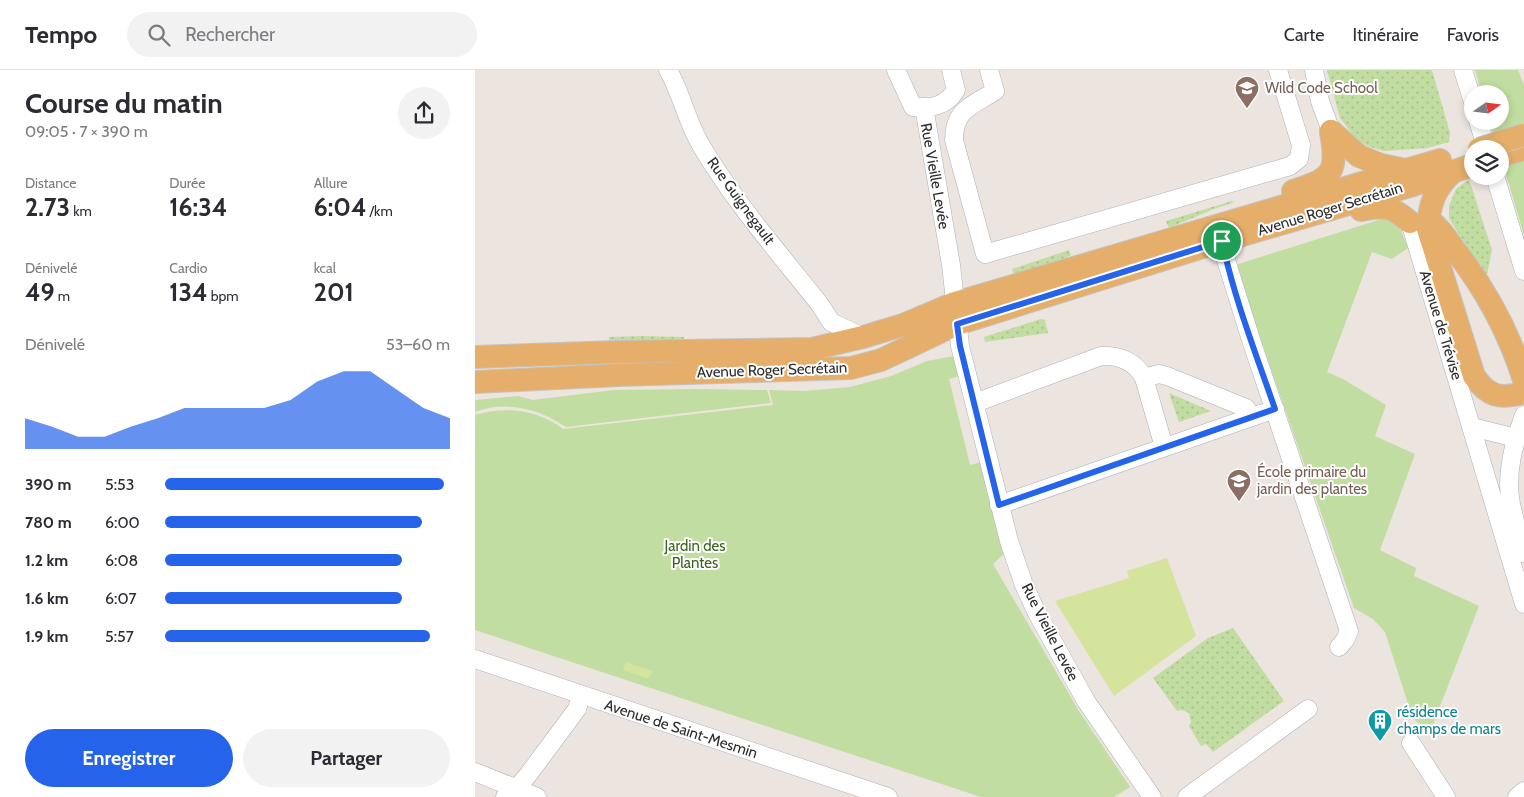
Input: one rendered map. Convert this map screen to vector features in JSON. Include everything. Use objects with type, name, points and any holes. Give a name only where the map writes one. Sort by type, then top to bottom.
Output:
[{"type":"main road","points":[[1331,131],[1359,156],[1381,165],[1407,170]]},
{"type":"main road","points":[[1195,233],[1252,205],[1313,184],[1327,176],[1333,164],[1331,131]]},
{"type":"main road","points":[[1508,140],[1524,135]]},
{"type":"main road","points":[[1509,153],[1524,149]]},
{"type":"main road","points":[[1419,221],[1432,204],[1438,187],[1462,162]]},
{"type":"main road","name":"Avenue Roger Secrétain","points":[[475,382],[851,368],[881,360],[956,313],[1195,233],[1407,170],[1462,162]]},
{"type":"main road","name":"Avenue Roger Secrétain","points":[[475,357],[617,352],[812,349],[863,338],[903,325],[956,313],[1262,230],[1410,186],[1462,162]]},
{"type":"main road","points":[[1262,230],[1379,206],[1389,207],[1419,221],[1436,225],[1465,263],[1505,329],[1524,380]]},
{"type":"main road","points":[[1419,221],[1429,229],[1474,376],[1483,388],[1496,396],[1510,397],[1524,393]]},
{"type":"street","name":"Rue Guignegault","points":[[668,70],[676,84],[700,144],[723,181],[821,306],[831,322],[863,338]]},
{"type":"street","name":"Rue Vieille Levée","points":[[896,70],[913,107],[924,108],[951,266],[960,346],[999,505],[1018,568],[1037,613],[1086,701],[1152,797]]},
{"type":"street","points":[[924,108],[937,106],[950,99],[956,90],[951,70]]},
{"type":"street","points":[[989,70],[995,91],[959,116],[954,126],[954,140],[985,254],[1290,166],[1299,159],[1301,145],[1278,70]]},
{"type":"street","points":[[1314,70],[1320,101],[1331,131]]},
{"type":"street","points":[[1463,70],[1468,85]]},
{"type":"street","points":[[1498,185],[1524,271]]},
{"type":"street","name":"Avenue de Trévise","points":[[1419,221],[1472,427],[1524,604]]},
{"type":"street","points":[[1222,241],[1226,260],[1252,343],[1349,631],[1339,648]]},
{"type":"street","points":[[812,349],[831,322]]},
{"type":"street","points":[[975,403],[1101,356],[1121,358],[1140,369],[1164,447]]},
{"type":"street","points":[[1144,378],[1159,374],[1167,376],[1246,408],[1252,417]]},
{"type":"street","points":[[999,505],[1275,409]]},
{"type":"street","points":[[1524,415],[1516,438],[1509,483],[1510,502],[1524,553]]},
{"type":"street","points":[[1472,427],[1516,438]]},
{"type":"street","name":"Avenue de Saint-Mesmin","points":[[475,659],[888,797]]},
{"type":"street","points":[[511,793],[577,709],[581,696]]},
{"type":"street","points":[[1191,794],[1308,709]]},
{"type":"street","points":[[1411,743],[1446,797]]},
{"type":"street","points":[[475,772],[511,793],[537,797]]},
{"type":"street","points":[[1517,797],[1524,791]]},
{"type":"green space","points":[[1327,70],[1432,70],[1450,133],[1449,142],[1427,148],[1384,151],[1367,146],[1353,135],[1340,118]]},
{"type":"green space","points":[[1475,70],[1518,70],[1524,85],[1524,235],[1509,185],[1509,140],[1496,140],[1493,130],[1509,130],[1509,85],[1479,85]]},
{"type":"green space","points":[[1464,183],[1464,185],[1471,185],[1492,250],[1486,279],[1449,218],[1449,206],[1456,189]]},
{"type":"green space","points":[[1232,201],[1233,203],[1169,228],[1166,221]]},
{"type":"green space","points":[[1385,218],[1398,223],[1408,248],[1392,259],[1372,252],[1327,372],[1343,379],[1386,405],[1375,436],[1415,454],[1380,550],[1416,568],[1414,576],[1479,606],[1432,727],[1425,732],[1412,716],[1385,632],[1373,619],[1354,608],[1235,265]]},
{"type":"green space","points":[[1069,250],[1071,255],[1060,262],[1014,276],[1012,269]]},
{"type":"green space","points":[[1041,319],[1045,320],[1048,333],[985,342],[984,337]]},
{"type":"green space","points":[[609,337],[684,337],[684,340],[609,342]]},
{"type":"green space","name":"Jardin des Plantes","points":[[954,356],[960,376],[949,379],[970,465],[982,462],[1006,552],[993,564],[1079,711],[1130,787],[1114,797],[981,797],[475,630],[475,415],[509,410],[521,411],[543,417],[563,429],[773,405],[769,390],[804,391],[850,387],[891,376],[927,361]]},
{"type":"green space","points":[[614,390],[767,390],[771,403],[566,427],[545,415],[522,408],[487,408],[475,412],[475,400],[518,396],[533,400]]},
{"type":"green space","points":[[1169,393],[1211,411],[1179,422]]},
{"type":"green space","points":[[1167,558],[1196,636],[1114,696],[1055,601],[1129,578],[1127,571]]},
{"type":"green space","points":[[1233,628],[1284,701],[1213,752],[1206,744],[1201,746],[1189,726],[1191,722],[1189,713],[1182,710],[1177,711],[1153,678],[1208,638]]},
{"type":"green space","points":[[626,662],[652,671],[649,679],[623,670]]},
{"type":"place","name":"Wild Code School","points":[[1247,109]]},
{"type":"place","name":"École primaire du jardin des plantes","points":[[1239,502]]},
{"type":"place","name":"résidence champs de mars","points":[[1380,742]]},
{"type":"route","points":[[1222,241],[1226,260],[1252,343],[1275,409],[999,505],[960,346],[957,324],[1222,241]]}]
